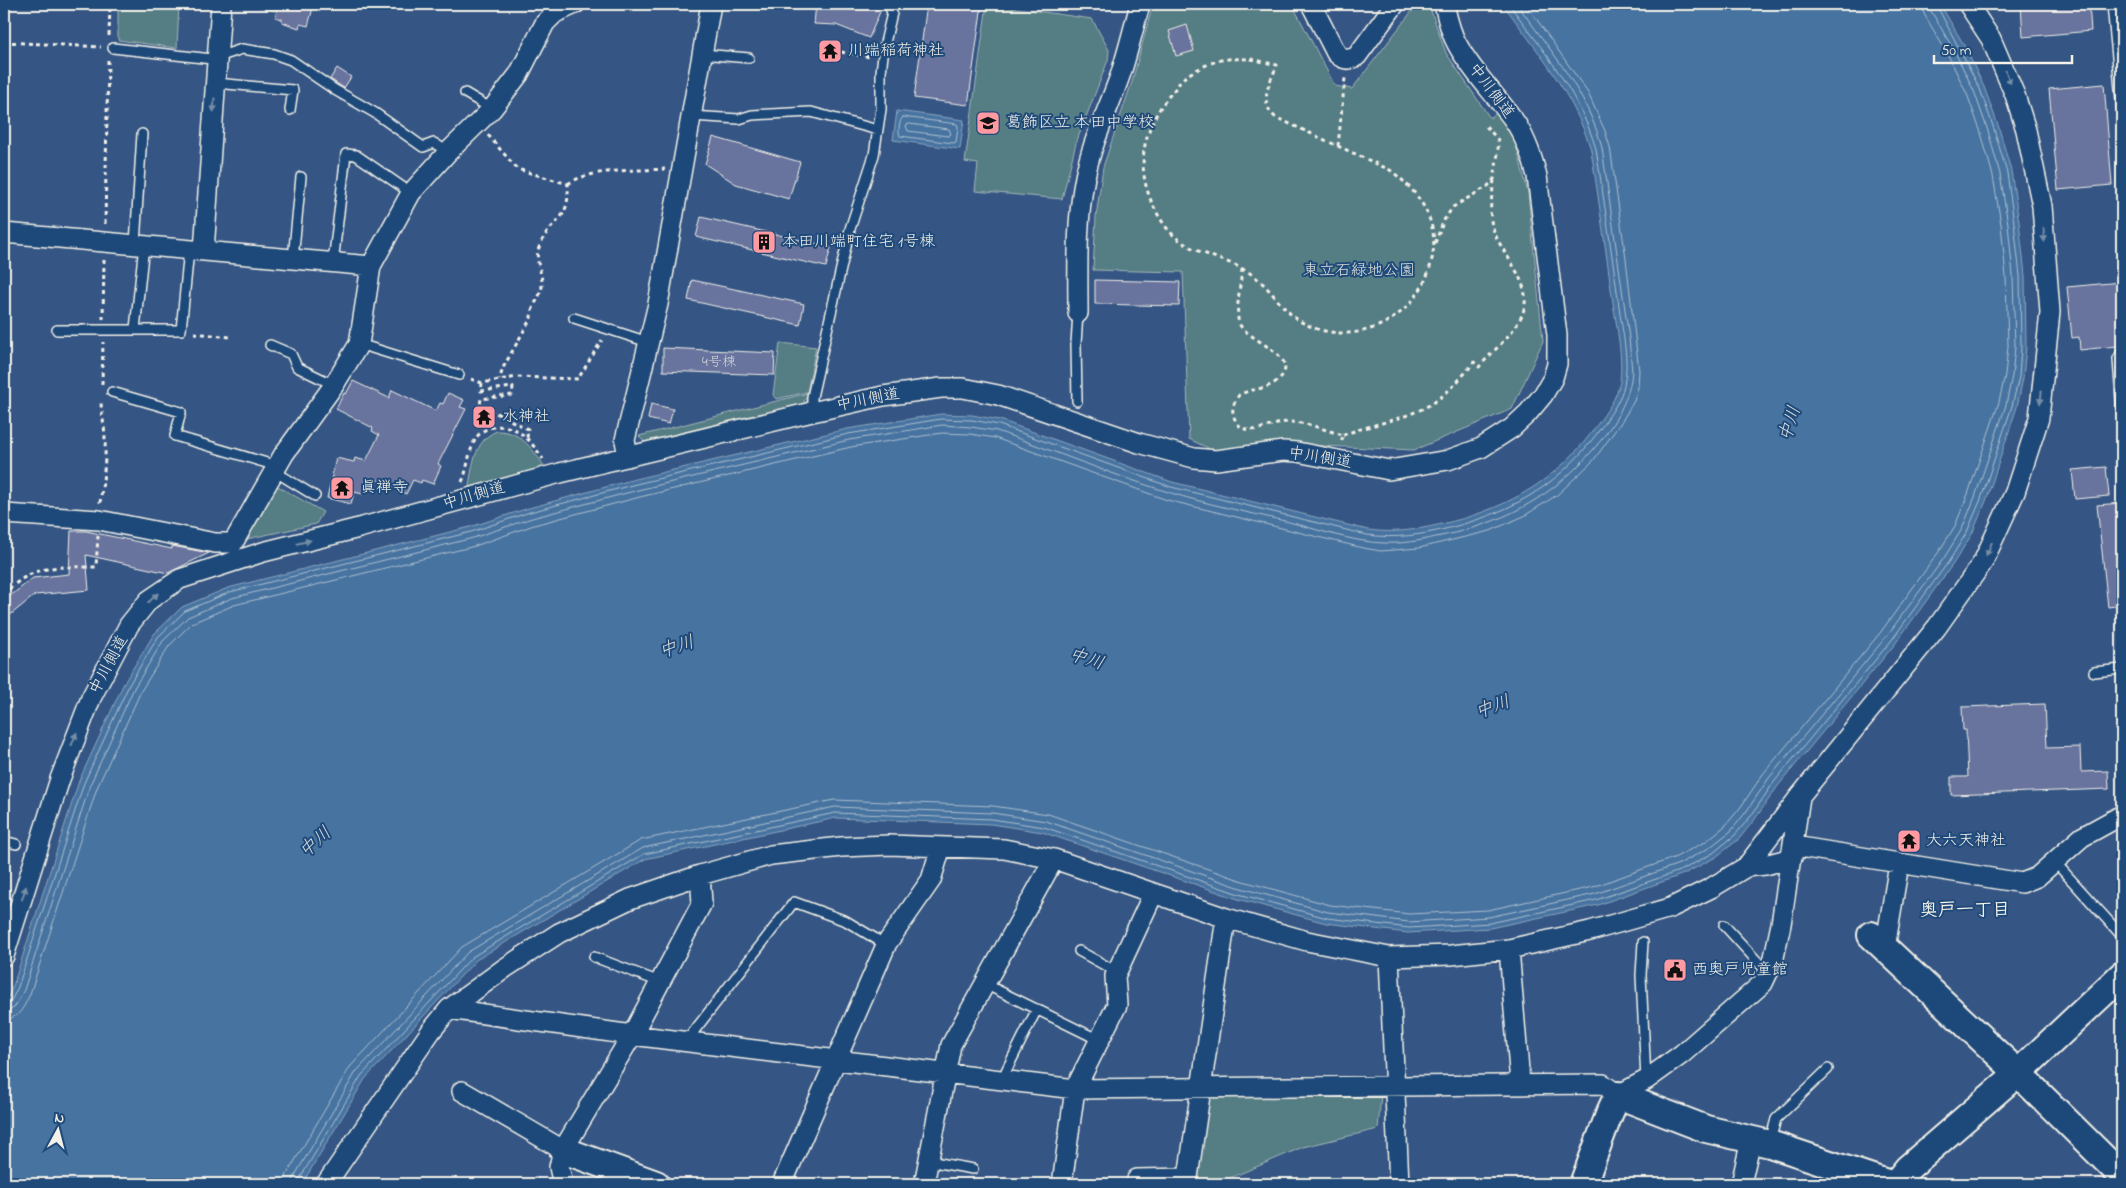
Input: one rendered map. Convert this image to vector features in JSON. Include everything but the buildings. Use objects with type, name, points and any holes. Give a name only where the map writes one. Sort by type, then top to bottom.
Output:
[{"type":"street","points":[[196,250],[216,83],[221,4]]},
{"type":"street","points":[[4,514],[99,520],[215,543],[233,543],[276,468],[334,385],[359,344],[371,266],[412,193],[448,152],[492,109],[518,74],[553,8],[575,4]]},
{"type":"street","points":[[628,457],[625,440],[658,304],[711,4]]},
{"type":"street","points":[[1078,313],[1077,254],[1085,176],[1092,148],[1121,72],[1140,4]]},
{"type":"street","points":[[1310,4],[1336,53],[1341,58],[1350,60],[1358,56],[1395,4]]},
{"type":"street","name":"中川側道","points":[[4,956],[60,779],[91,698],[129,625],[150,600],[180,579],[208,569],[262,552],[449,504],[560,473],[812,412],[913,392],[963,388],[998,394],[1139,443],[1194,458],[1216,460],[1283,451],[1396,470],[1448,460],[1481,448],[1512,428],[1543,395],[1553,378],[1557,364],[1557,335],[1537,176],[1528,146],[1514,120],[1456,43],[1444,4]]},
{"type":"street","points":[[326,1184],[431,1031],[449,1009],[505,968],[559,933],[630,899],[700,875],[771,855],[888,845],[1004,849],[1054,859],[1226,918],[1307,941],[1389,957],[1451,955],[1509,949],[1590,931],[1670,908],[1711,888],[1746,867],[1800,796],[1937,627],[1983,562],[2015,492],[2039,418],[2050,312],[2042,206],[2026,130],[2015,95],[1991,39],[1968,4]]},
{"type":"street","points":[[4,233],[371,266]]},
{"type":"street","points":[[1583,1184],[1618,1096],[1646,1080],[1689,1048],[1763,983],[1768,974],[1781,924],[1800,796]]},
{"type":"street","points":[[1746,867],[1765,865],[1793,852],[1899,864],[2022,883],[2037,876],[2082,837],[2122,815]]},
{"type":"street","points":[[782,1184],[886,945],[931,880],[941,847]]},
{"type":"street","points":[[924,1184],[951,1045],[1054,859]]},
{"type":"street","points":[[1899,864],[1878,941],[2018,1073],[2122,1176]]},
{"type":"street","points":[[563,1184],[559,1167],[563,1150],[632,1035],[702,903],[700,875]]},
{"type":"street","points":[[1062,1184],[1075,1088],[1117,1006],[1115,976],[1153,894]]},
{"type":"street","points":[[1137,1179],[1188,1181],[1226,918]]},
{"type":"street","points":[[1509,949],[1520,1084]]},
{"type":"street","points":[[1389,957],[1399,1184]]},
{"type":"street","points":[[1895,1184],[1908,1168],[2119,982]]},
{"type":"street","points":[[449,1009],[835,1061],[1075,1088],[1200,1089],[1603,1084],[1618,1096],[1706,1129],[1760,1142],[1890,1184]]},
{"type":"street","points":[[462,1091],[563,1150],[656,1184]]},
{"type":"street","points":[[1741,1184],[1760,1142]]},
{"type":"lane","points":[[812,412],[812,397],[850,228],[874,155],[881,109],[883,58],[892,13],[889,4]]},
{"type":"lane","points":[[2112,4],[2122,110]]},
{"type":"lane","points":[[113,48],[212,59],[242,49],[274,54],[291,60],[335,90],[375,113],[423,147],[434,143],[448,152]]},
{"type":"lane","points":[[702,54],[749,58]]},
{"type":"lane","points":[[216,83],[293,90],[290,110]]},
{"type":"lane","points":[[465,93],[492,109]]},
{"type":"lane","points":[[691,116],[740,119],[752,115],[811,112],[878,130]]},
{"type":"lane","points":[[135,329],[142,134]]},
{"type":"lane","points":[[333,263],[346,154],[356,155],[412,193]]},
{"type":"lane","points":[[293,259],[301,177]]},
{"type":"lane","points":[[57,330],[181,330],[196,250]]},
{"type":"lane","points":[[1077,401],[1076,344],[1078,313]]},
{"type":"lane","points":[[574,318],[648,342]]},
{"type":"lane","points":[[359,344],[459,375]]},
{"type":"lane","points":[[270,345],[291,354],[297,367],[334,385]]},
{"type":"lane","points":[[2122,352],[2118,359],[2122,412]]},
{"type":"lane","points":[[112,392],[181,412],[174,436],[276,468],[314,496]]},
{"type":"lane","points":[[2094,672],[2122,669]]},
{"type":"lane","points":[[4,841],[16,844]]},
{"type":"lane","points":[[2055,862],[2122,936]]},
{"type":"lane","points":[[689,1041],[691,1035],[794,902],[846,922],[886,945]]},
{"type":"lane","points":[[1724,925],[1768,974]]},
{"type":"lane","points":[[1643,942],[1642,1005],[1646,1080]]},
{"type":"lane","points":[[1079,951],[1117,972]]},
{"type":"lane","points":[[594,957],[660,982]]},
{"type":"lane","points":[[985,984],[1099,1040]]},
{"type":"lane","points":[[1005,1080],[1006,1071],[1037,1009]]},
{"type":"lane","points":[[1760,1142],[1776,1120],[1828,1069]]},
{"type":"lane","points":[[928,1161],[973,1170]]},
{"type":"path","points":[[4,42],[113,48]]},
{"type":"path","points":[[840,52],[883,58]]},
{"type":"path","points":[[1434,246],[1431,223],[1419,198],[1407,182],[1390,170],[1284,122],[1269,112],[1266,106],[1266,97],[1277,65],[1251,59],[1220,60],[1186,76],[1160,105],[1146,135],[1142,153],[1143,172],[1150,202],[1167,228],[1181,242],[1254,276],[1285,310],[1302,322],[1320,330],[1333,332],[1354,332],[1374,328],[1390,320],[1404,309],[1421,288],[1428,274],[1434,246],[1444,220],[1453,207],[1488,186],[1494,179]]},
{"type":"path","points":[[1338,146],[1345,78]]},
{"type":"path","points":[[478,124],[517,169],[568,184]]},
{"type":"path","points":[[1242,269],[1238,317],[1240,325],[1246,334],[1277,352],[1284,363],[1284,370],[1282,376],[1272,384],[1239,395],[1233,410],[1238,424],[1252,430],[1290,422],[1343,434],[1411,413],[1431,404],[1444,394],[1474,362],[1479,367],[1521,316],[1525,300],[1522,283],[1491,223],[1498,140],[1485,125]]},
{"type":"path","points":[[568,184],[577,178],[596,174],[682,168]]},
{"type":"path","points":[[499,380],[504,366],[532,318],[531,313],[541,292],[541,273],[537,266],[539,247],[544,238],[564,215],[569,198],[568,184]]},
{"type":"path","points":[[459,375],[482,383],[517,377],[578,379],[610,329]]},
{"type":"path","points":[[181,330],[230,337]]},
{"type":"path","points":[[482,383],[481,390],[512,387],[512,395],[481,399],[480,404],[528,429],[527,438]]},
{"type":"path","points":[[484,421],[486,429]]},
{"type":"path","points":[[449,504],[464,478],[474,442],[486,429],[495,426],[507,426],[516,430],[527,438],[550,467],[560,473]]},
{"type":"path","points":[[1338,459],[1343,434]]},
{"type":"green space","points":[[118,4],[179,4],[177,48],[118,40]]},
{"type":"green space","points":[[249,4],[277,4],[275,11]]},
{"type":"green space","points":[[987,4],[1092,19],[1109,50],[1108,60],[1076,143],[1062,199],[975,191],[978,164],[965,162]]},
{"type":"green space","name":"東立石緑地公園","points":[[1153,4],[1292,4],[1335,86],[1352,89],[1414,9],[1420,5],[1430,8],[1446,53],[1490,118],[1498,112],[1515,141],[1528,193],[1543,341],[1512,409],[1414,450],[1278,444],[1220,452],[1208,451],[1208,448],[1189,439],[1183,272],[1093,270],[1096,217],[1103,167],[1132,82]]},
{"type":"green space","points":[[780,343],[816,347],[807,392],[776,399],[773,395]]},
{"type":"green space","points":[[808,393],[797,411],[647,445],[639,436]]},
{"type":"green space","points":[[497,431],[514,434],[521,438],[548,471],[468,492],[478,448],[489,435]]},
{"type":"green space","points":[[274,484],[323,512],[316,524],[242,540]]},
{"type":"green space","points":[[1381,1095],[1378,1129],[1303,1147],[1216,1184],[1194,1184],[1205,1096]]},
{"type":"water","name":"中川","points":[[1503,4],[1940,4],[1964,45],[1984,87],[1999,128],[2011,171],[2019,222],[2025,275],[2026,347],[2023,378],[2017,407],[1986,501],[1972,534],[1953,564],[1895,644],[1778,786],[1739,839],[1716,857],[1684,874],[1598,905],[1490,928],[1408,933],[1326,923],[1238,899],[1042,832],[991,824],[836,818],[645,859],[476,960],[365,1079],[302,1184],[4,1184],[4,1005],[13,986],[79,781],[124,683],[154,634],[182,607],[228,588],[470,527],[529,508],[635,479],[847,429],[941,414],[972,415],[1000,420],[1172,482],[1378,531],[1419,529],[1472,516],[1514,498],[1551,475],[1583,443],[1611,405],[1620,382],[1621,372],[1618,332],[1591,150],[1584,130],[1575,110],[1553,73]]},
{"type":"water","points":[[897,111],[964,120],[960,149],[893,140]]},
{"type":"place","name":"川端稲荷神社","points":[[830,51]]},
{"type":"place","name":"葛飾区立 本田中学校","points":[[988,123]]},
{"type":"place","name":"本田川端町住宅 1号棟","points":[[764,242]]},
{"type":"place","name":"水神社","points":[[484,417]]},
{"type":"place","name":"眞禅寺","points":[[342,488]]},
{"type":"place","name":"大六天神社","points":[[1909,841]]},
{"type":"place","name":"西奥戸児童館","points":[[1675,970]]},
{"type":"district","name":"奥戸一丁目","points":[[1965,911]]}]
